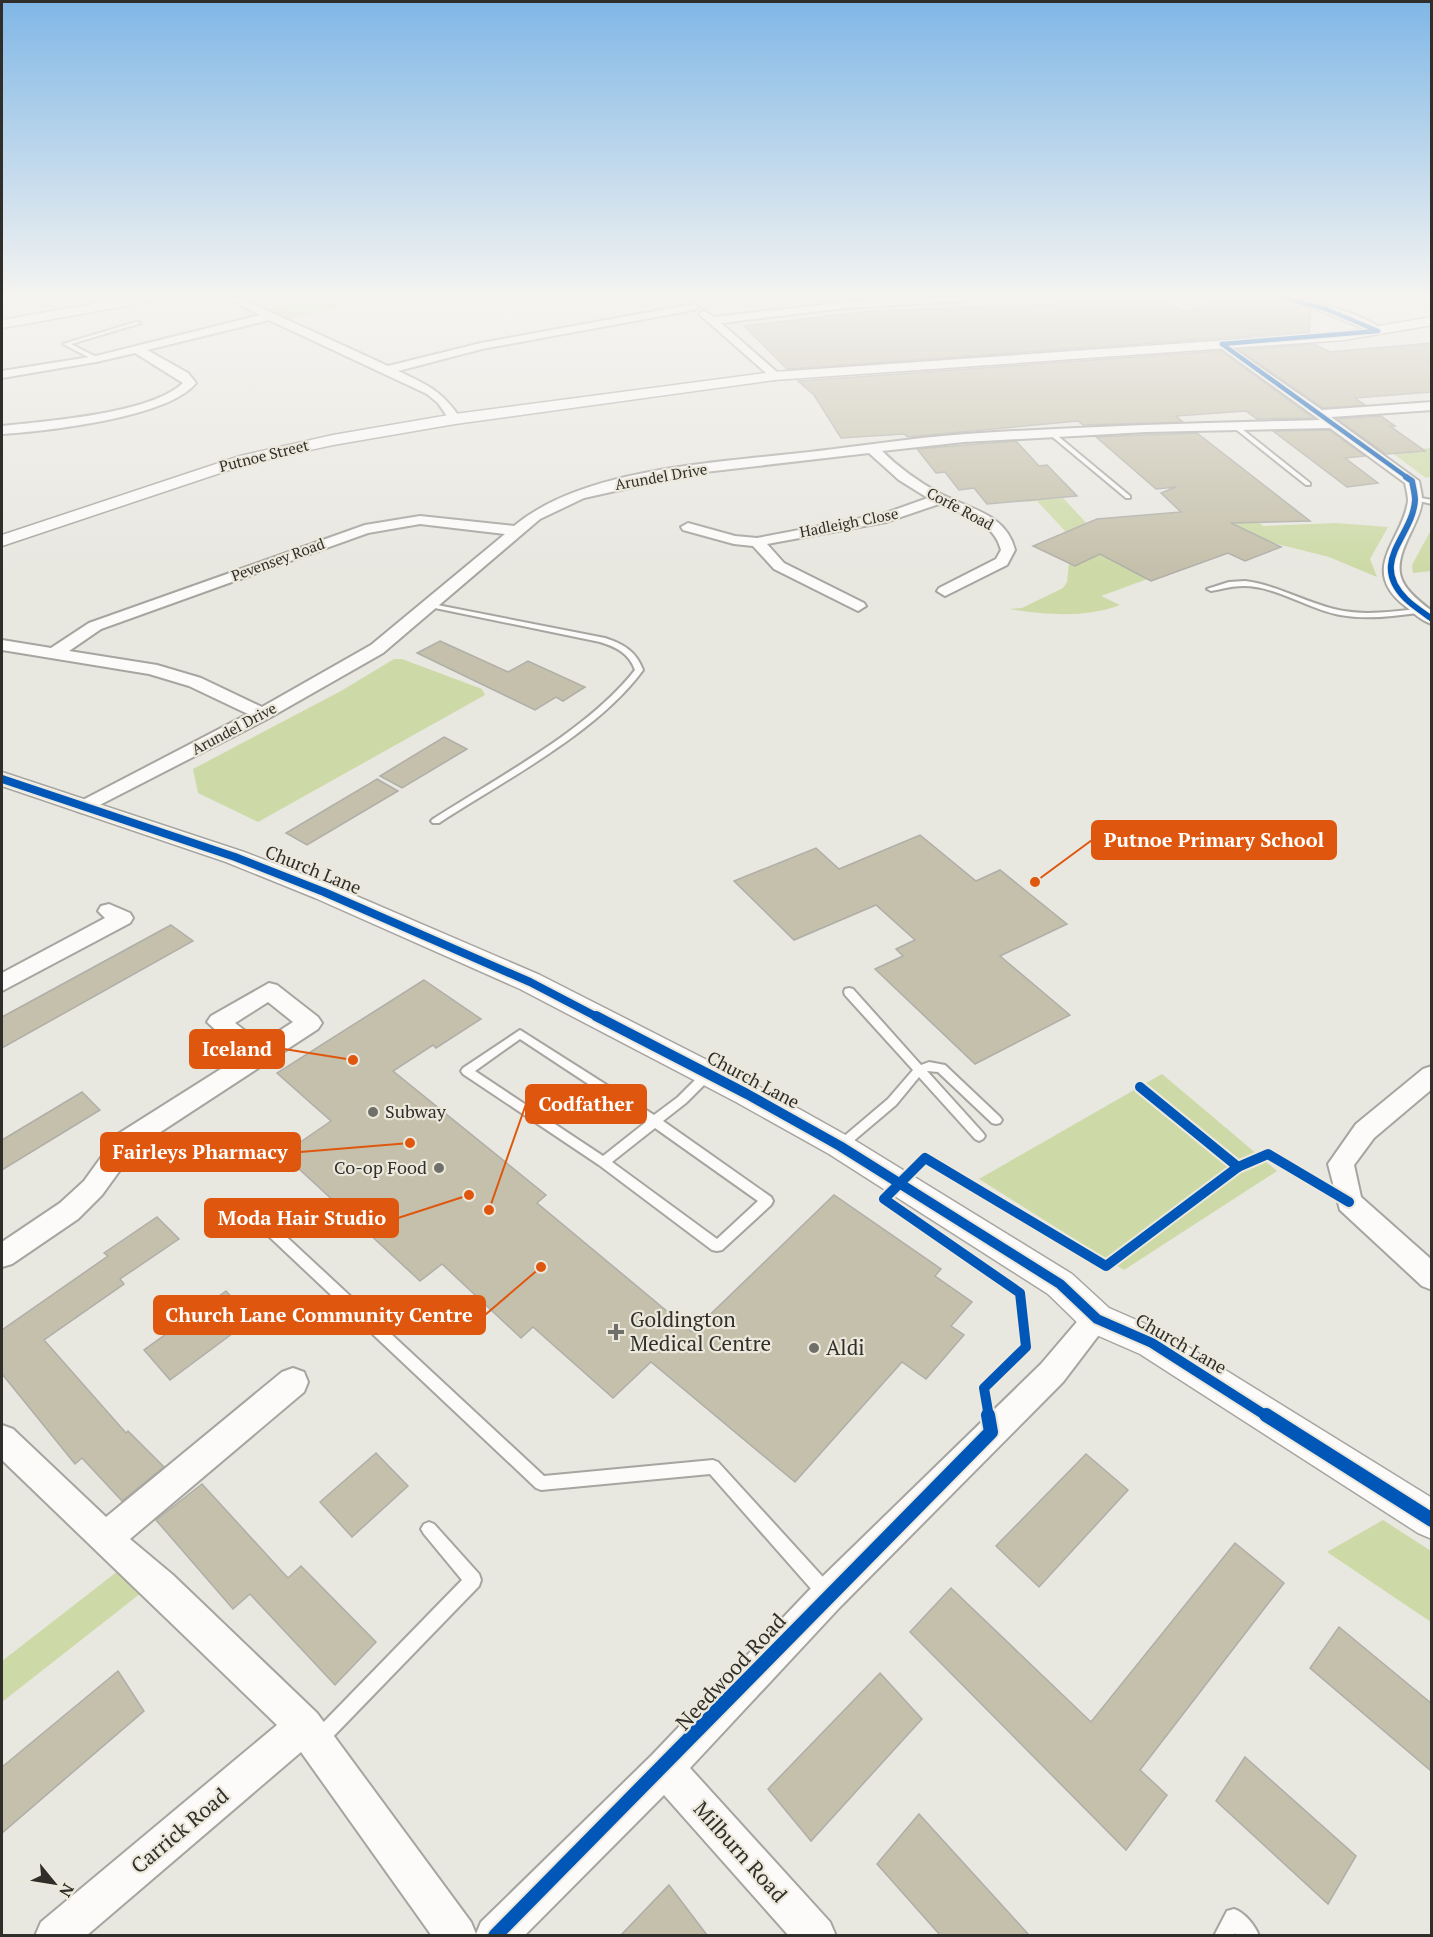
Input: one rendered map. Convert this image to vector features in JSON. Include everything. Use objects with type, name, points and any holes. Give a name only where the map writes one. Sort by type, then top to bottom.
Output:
[{"type":"street","points":[[2,430],[53,426],[116,413],[167,398],[187,388]]},
{"type":"street","points":[[426,388],[443,401],[455,419]]},
{"type":"street","name":"Putnoe Street","points":[[2,541],[246,459],[333,440],[455,419],[682,388]]},
{"type":"street","points":[[1284,388],[1405,475],[1426,501],[1394,558],[1392,573],[1399,589],[1427,615]]},
{"type":"street","points":[[1319,414],[1431,406]]},
{"type":"street","name":"Arundel Drive","points":[[84,807],[323,682],[377,649],[535,516],[558,504],[605,487],[696,469],[871,447],[1051,433],[1331,424]]},
{"type":"street","name":"Corfe Road","points":[[871,447],[885,463],[940,499],[998,528],[1006,537],[1008,550],[1002,562],[945,591]]},
{"type":"street","name":"Hadleigh Close","points":[[688,526],[734,540],[757,542],[886,518],[940,499]]},
{"type":"street","name":"Pevensey Road","points":[[53,654],[95,626],[365,529],[420,520],[516,531]]},
{"type":"street","points":[[757,542],[779,566],[858,606]]},
{"type":"street","points":[[2,645],[151,669],[195,682],[263,714]]},
{"type":"street","name":"Church Lane","points":[[2,779],[235,857],[334,896],[530,982],[708,1074],[840,1146],[1060,1284],[1097,1318],[1152,1343],[1431,1520]]},
{"type":"street","points":[[4,979],[122,918],[109,911]]},
{"type":"street","points":[[2,1256],[69,1211],[93,1188],[127,1142],[260,1056]]},
{"type":"street","points":[[1431,1076],[1365,1131],[1341,1164],[1349,1202],[1431,1278]]},
{"type":"street","name":"Needwood Road","points":[[495,1935],[664,1768],[828,1595],[1052,1373],[1097,1318]]},
{"type":"street","points":[[105,1539],[293,1382]]},
{"type":"street","points":[[2,1438],[105,1539],[161,1587],[310,1734],[457,1935]]},
{"type":"street","name":"Carrick Road","points":[[55,1935],[310,1734]]},
{"type":"street","name":"Milburn Road","points":[[664,1768],[816,1935]]},
{"type":"lane","points":[[1235,426],[1308,484]]},
{"type":"lane","points":[[1051,433],[1128,497]]},
{"type":"lane","points":[[1211,589],[1241,582],[1264,585],[1309,603],[1352,615],[1427,615]]},
{"type":"lane","points":[[430,605],[602,640],[630,652],[635,657],[639,670],[632,682],[572,731],[436,821]]},
{"type":"lane","points":[[849,992],[979,1136]]},
{"type":"lane","points":[[520,1034],[654,1121],[767,1201],[717,1246],[603,1162],[467,1071],[520,1034]]},
{"type":"lane","points":[[840,1146],[892,1102],[918,1071],[929,1066],[941,1068],[996,1120]]},
{"type":"lane","points":[[603,1162],[682,1100],[708,1074]]},
{"type":"lane","points":[[246,1207],[541,1483],[713,1467],[828,1595]]},
{"type":"lane","points":[[310,1734],[473,1580],[429,1530]]},
{"type":"lane","points":[[1223,1935],[1234,1918],[1250,1935]]},
{"type":"green space","points":[[1431,448],[1431,476],[1426,478],[1391,452]]},
{"type":"green space","points":[[1036,482],[1051,499],[1063,498],[1092,529],[1236,526],[1200,492],[1234,493],[1263,526],[1335,523],[1388,527],[1370,559],[1377,577],[1329,557],[1257,539],[1101,596],[1120,605],[1107,609],[1080,614],[1051,614],[1010,609],[1022,608],[1063,588],[1067,582],[1070,554],[1091,543],[1066,532],[1037,501],[1026,502],[1011,484]]},
{"type":"green space","points":[[1431,530],[1431,571],[1413,573],[1412,565]]},
{"type":"green space","points":[[394,659],[402,659],[482,689],[485,695],[258,822],[198,793],[193,769],[341,691]]},
{"type":"green space","points":[[1162,1074],[1277,1171],[1124,1270],[979,1179]]},
{"type":"green space","points":[[1383,1520],[1431,1551],[1431,1622],[1327,1552]]},
{"type":"green space","points":[[118,1571],[141,1593],[2,1702],[2,1661]]},
{"type":"building","points":[[806,388],[1272,388],[1313,418],[1257,419],[1246,411],[1176,416],[1183,422],[1083,425],[1078,421],[908,437],[904,434],[841,438],[814,395]]},
{"type":"building","points":[[1295,388],[1431,388],[1431,392],[1355,398],[1365,405],[1323,408]]},
{"type":"building","points":[[1381,416],[1395,426],[1390,426],[1425,451],[1386,454],[1337,419]]},
{"type":"building","points":[[1329,430],[1365,456],[1345,458],[1378,483],[1347,487],[1273,431]]},
{"type":"building","points":[[1197,433],[1310,521],[1231,523],[1281,547],[1245,561],[1228,553],[1151,581],[1100,554],[1075,566],[1033,546],[1097,519],[1181,512],[1161,493],[1176,487],[1156,489],[1096,437]]},
{"type":"building","points":[[1016,441],[1039,466],[1047,465],[1077,496],[987,504],[974,488],[959,490],[945,472],[936,473],[917,449]]},
{"type":"building","points":[[440,641],[508,672],[528,661],[585,687],[563,701],[556,697],[535,710],[417,653]]},
{"type":"building","points":[[444,737],[467,749],[402,788],[380,776]]},
{"type":"building","points":[[377,779],[398,791],[307,845],[286,833]]},
{"type":"building","points":[[920,835],[976,881],[1000,870],[1067,924],[1000,956],[1070,1015],[975,1064],[875,969],[903,956],[896,949],[915,940],[876,905],[794,940],[734,881],[816,848],[839,869]]},
{"type":"building","points":[[171,925],[193,941],[2,1048],[2,1017]]},
{"type":"building","points":[[424,980],[481,1019],[436,1048],[433,1045],[393,1071],[546,1195],[537,1203],[692,1332],[834,1195],[941,1269],[935,1276],[972,1302],[951,1326],[964,1335],[926,1379],[902,1362],[795,1482],[651,1362],[613,1398],[533,1327],[521,1338],[442,1264],[420,1281],[283,1154],[331,1121],[277,1073]]},
{"type":"building","points":[[82,1092],[100,1110],[2,1170],[2,1140]]},
{"type":"building","points":[[157,1217],[179,1239],[120,1279],[124,1284],[44,1340],[126,1433],[128,1431],[164,1467],[122,1501],[82,1458],[75,1464],[2,1374],[2,1330],[108,1256],[104,1253]]},
{"type":"building","points":[[226,1291],[252,1319],[170,1380],[144,1350]]},
{"type":"building","points":[[376,1453],[408,1486],[352,1537],[320,1502]]},
{"type":"building","points":[[1086,1454],[1128,1490],[1039,1587],[996,1546]]},
{"type":"building","points":[[202,1484],[288,1578],[301,1566],[376,1642],[335,1685],[250,1594],[233,1609],[156,1520]]},
{"type":"building","points":[[1235,1543],[1284,1583],[1140,1770],[1167,1795],[1126,1850],[910,1632],[951,1588],[1091,1722]]},
{"type":"building","points":[[1339,1627],[1431,1703],[1431,1771],[1310,1668]]},
{"type":"building","points":[[118,1671],[144,1711],[2,1833],[2,1767]]},
{"type":"building","points":[[880,1673],[922,1719],[811,1841],[768,1789]]},
{"type":"building","points":[[1245,1757],[1356,1856],[1328,1904],[1216,1801]]},
{"type":"building","points":[[919,1814],[1029,1935],[940,1935],[877,1864]]},
{"type":"building","points":[[669,1885],[707,1935],[621,1935]]},
{"type":"cycle path","points":[[1284,388],[1412,481],[1415,499],[1411,516],[1395,548],[1390,564],[1393,580],[1405,599],[1432,619]]},
{"type":"cycle path","points":[[2,779],[235,857],[324,892],[530,982],[747,1094],[840,1146],[1060,1284],[1097,1319],[1152,1343],[1432,1520]]},
{"type":"cycle path","points":[[1140,1087],[1238,1167]]},
{"type":"cycle path","points":[[495,1936],[991,1432],[984,1388],[1026,1347],[1020,1293],[884,1199],[925,1158],[1106,1266],[1238,1167],[1268,1154],[1349,1202]]},
{"type":"place","name":"Putnoe Primary School","points":[[1035,882]]},
{"type":"place","name":"Iceland","points":[[353,1060]]},
{"type":"place","name":"Subway","points":[[373,1112]]},
{"type":"place","name":"Fairleys Pharmacy","points":[[410,1143]]},
{"type":"place","name":"Co-op Food","points":[[439,1168]]},
{"type":"place","name":"Moda Hair Studio","points":[[469,1195]]},
{"type":"place","name":"Codfather","points":[[489,1210]]},
{"type":"place","name":"Church Lane Community Centre","points":[[541,1267]]},
{"type":"place","name":"Goldington Medical Centre","points":[[616,1332]]},
{"type":"place","name":"Aldi","points":[[814,1348]]}]
